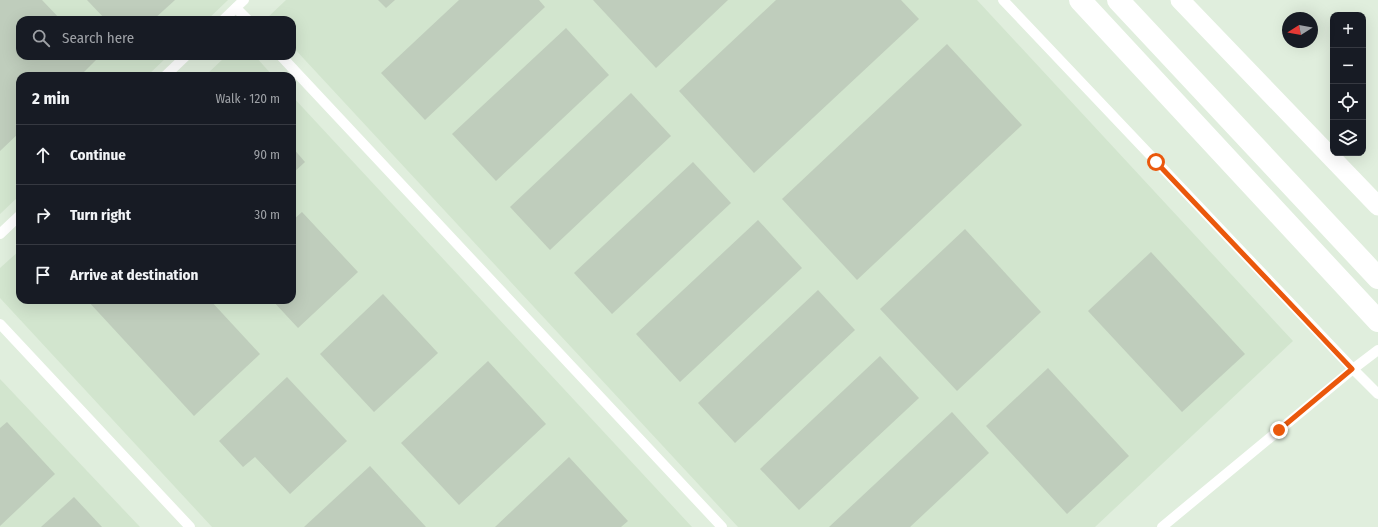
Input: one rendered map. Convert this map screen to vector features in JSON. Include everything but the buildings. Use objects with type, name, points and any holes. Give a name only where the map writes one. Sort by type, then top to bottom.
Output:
[{"type":"street","points":[[1080,0],[1378,321]]},
{"type":"street","points":[[1118,0],[1378,278]]},
{"type":"street","points":[[1180,0],[1378,206]]},
{"type":"lane","points":[[227,16],[244,0]]},
{"type":"lane","points":[[1004,0],[1352,369],[1378,394]]},
{"type":"lane","points":[[236,8],[244,16]]},
{"type":"lane","points":[[169,72],[182,60]]},
{"type":"lane","points":[[285,60],[722,527]]},
{"type":"lane","points":[[0,234],[16,219]]},
{"type":"lane","points":[[0,324],[190,527]]},
{"type":"lane","points":[[1162,527],[1352,369],[1378,350]]},
{"type":"shaded area","points":[[0,0],[228,0],[211,16],[16,16],[16,60],[164,60],[151,72],[16,72],[16,199],[0,214]]},
{"type":"shaded area","points":[[286,0],[977,0],[1293,341],[1095,527],[738,527],[296,50],[296,16],[269,16]]},
{"type":"shaded area","points":[[222,60],[259,60],[269,72],[209,72]]},
{"type":"shaded area","points":[[296,100],[692,527],[212,527],[0,298],[0,268],[16,254],[16,304],[296,304]]},
{"type":"shaded area","points":[[0,379],[140,527],[0,527]]},
{"type":"route","points":[[1156,162],[1352,369],[1279,430]]}]
